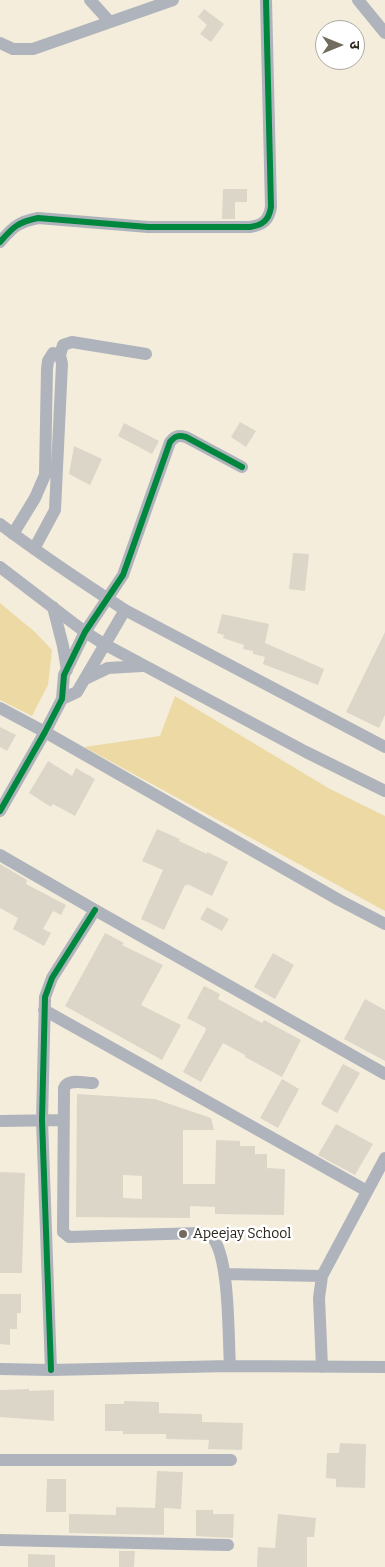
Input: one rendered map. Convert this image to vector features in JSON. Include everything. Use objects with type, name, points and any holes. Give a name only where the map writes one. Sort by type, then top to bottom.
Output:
[{"type":"street","points":[[90,0],[110,22]]},
{"type":"street","points":[[0,43],[14,48],[33,49],[173,0]]},
{"type":"street","points":[[0,242],[14,226],[23,221],[38,218],[148,227],[250,227],[259,226],[268,219],[271,207],[266,0]]},
{"type":"street","points":[[358,0],[385,32]]},
{"type":"street","points":[[34,549],[55,510],[62,364],[60,355],[63,344],[72,342],[146,354]]},
{"type":"street","points":[[13,534],[41,486],[45,475],[48,361],[53,353],[60,355]]},
{"type":"street","points":[[0,811],[62,698],[63,680],[85,632],[106,599],[119,583],[125,570],[170,442],[174,437],[180,435],[186,437],[242,467]]},
{"type":"street","points":[[41,486],[56,492]]},
{"type":"street","points":[[0,524],[106,599],[385,747]]},
{"type":"street","points":[[0,567],[85,632],[104,644],[306,752],[385,791]]},
{"type":"street","points":[[53,607],[67,670]]},
{"type":"street","points":[[62,698],[77,692],[125,610]]},
{"type":"street","points":[[85,679],[108,668],[142,666]]},
{"type":"street","points":[[0,708],[330,896],[385,924]]},
{"type":"street","points":[[0,854],[385,1074]]},
{"type":"street","points":[[50,1370],[42,1120],[45,998],[52,978],[95,910]]},
{"type":"street","points":[[44,1010],[367,1191]]},
{"type":"street","points":[[93,1083],[68,1082],[64,1085],[62,1228],[64,1234],[77,1238],[199,1233],[212,1237],[219,1247],[225,1274],[230,1366]]},
{"type":"street","points":[[0,1121],[63,1120]]},
{"type":"street","points":[[322,1367],[320,1298],[322,1276],[385,1158]]},
{"type":"street","points":[[225,1274],[322,1276]]},
{"type":"street","points":[[0,1370],[230,1366],[385,1367]]},
{"type":"street","points":[[0,1460],[231,1460]]},
{"type":"street","points":[[0,1540],[228,1545]]},
{"type":"shaded area","points":[[0,603],[35,632],[52,650],[48,685],[32,716],[0,700]]},
{"type":"shaded area","points":[[175,696],[330,789],[385,816],[385,911],[84,747],[160,736]]},
{"type":"building","points":[[204,9],[224,24],[211,42],[200,34],[207,25],[198,17]]},
{"type":"building","points":[[223,189],[247,189],[247,202],[235,202],[235,219],[222,219]]},
{"type":"building","points":[[240,422],[256,431],[246,447],[231,437]]},
{"type":"building","points":[[124,423],[159,441],[152,454],[118,436]]},
{"type":"building","points":[[74,446],[102,459],[90,485],[69,474]]},
{"type":"building","points":[[293,553],[309,554],[305,591],[289,589]]},
{"type":"building","points":[[222,614],[269,624],[265,643],[324,669],[318,685],[263,664],[265,657],[253,654],[253,651],[243,649],[244,645],[223,638],[224,635],[217,633]]},
{"type":"building","points":[[385,632],[385,715],[379,728],[346,712]]},
{"type":"building","points":[[0,727],[16,735],[7,751],[0,747]]},
{"type":"building","points":[[48,761],[72,776],[76,768],[95,779],[75,816],[53,804],[51,807],[29,793]]},
{"type":"building","points":[[157,829],[180,839],[179,841],[228,862],[212,896],[187,884],[187,886],[185,885],[164,930],[141,919],[163,870],[142,861]]},
{"type":"building","points":[[0,864],[27,880],[26,884],[66,905],[61,915],[53,911],[43,929],[51,933],[44,946],[13,929],[18,918],[0,908]]},
{"type":"building","points":[[207,907],[229,919],[222,931],[200,919]]},
{"type":"building","points":[[105,933],[124,943],[122,945],[163,965],[141,1005],[181,1025],[162,1060],[65,1006]]},
{"type":"building","points":[[273,953],[294,965],[275,999],[254,987]]},
{"type":"building","points":[[204,986],[220,994],[218,999],[262,1023],[264,1020],[301,1040],[282,1077],[223,1043],[201,1082],[183,1072],[206,1028],[187,1018]]},
{"type":"building","points":[[365,999],[385,1010],[385,1061],[344,1039]]},
{"type":"building","points":[[343,1064],[360,1073],[337,1113],[321,1104]]},
{"type":"building","points":[[282,1079],[299,1089],[278,1128],[260,1118]]},
{"type":"building","points":[[77,1094],[155,1099],[211,1118],[214,1130],[183,1130],[183,1184],[215,1184],[216,1140],[240,1141],[240,1146],[255,1146],[255,1154],[267,1154],[267,1168],[285,1169],[284,1215],[215,1214],[215,1207],[190,1206],[190,1218],[76,1217]],"holes":[[[123,1175],[142,1176],[142,1199],[123,1198]]]},
{"type":"building","points":[[336,1124],[373,1144],[355,1175],[318,1155]]},
{"type":"building","points":[[0,1172],[25,1173],[22,1273],[0,1273]]},
{"type":"building","points":[[0,1294],[21,1294],[21,1313],[17,1313],[17,1329],[10,1329],[10,1345],[0,1344]]},
{"type":"building","points":[[29,1389],[29,1391],[54,1390],[54,1421],[0,1417],[0,1390]]},
{"type":"building","points":[[124,1401],[159,1402],[159,1413],[202,1414],[202,1422],[243,1423],[242,1450],[208,1449],[209,1440],[166,1439],[166,1434],[123,1434],[123,1431],[105,1431],[105,1404],[124,1404]]},
{"type":"building","points":[[340,1443],[366,1444],[365,1488],[336,1487],[336,1479],[326,1478],[327,1453],[339,1453]]},
{"type":"building","points":[[157,1471],[183,1472],[181,1509],[164,1508],[164,1535],[69,1533],[69,1514],[116,1515],[116,1507],[155,1508]]},
{"type":"building","points":[[47,1479],[66,1479],[66,1512],[46,1512]]},
{"type":"building","points":[[196,1510],[213,1510],[213,1514],[234,1514],[233,1538],[196,1536]]},
{"type":"building","points":[[278,1514],[316,1518],[314,1537],[307,1537],[307,1567],[257,1567],[258,1547],[275,1548]]},
{"type":"building","points":[[119,1551],[135,1551],[134,1567],[119,1567]]},
{"type":"building","points":[[28,1554],[55,1555],[55,1567],[28,1567]]},
{"type":"cycle path","points":[[0,242],[16,226],[25,221],[38,218],[148,227],[250,227],[265,221],[271,207],[266,0]]},
{"type":"cycle path","points":[[0,811],[62,699],[64,675],[85,632],[123,575],[170,442],[177,436],[186,437],[242,467]]},
{"type":"cycle path","points":[[51,1370],[42,1120],[45,997],[52,978],[95,910]]},
{"type":"place","name":"Apeejay School","points":[[183,1234]]}]
